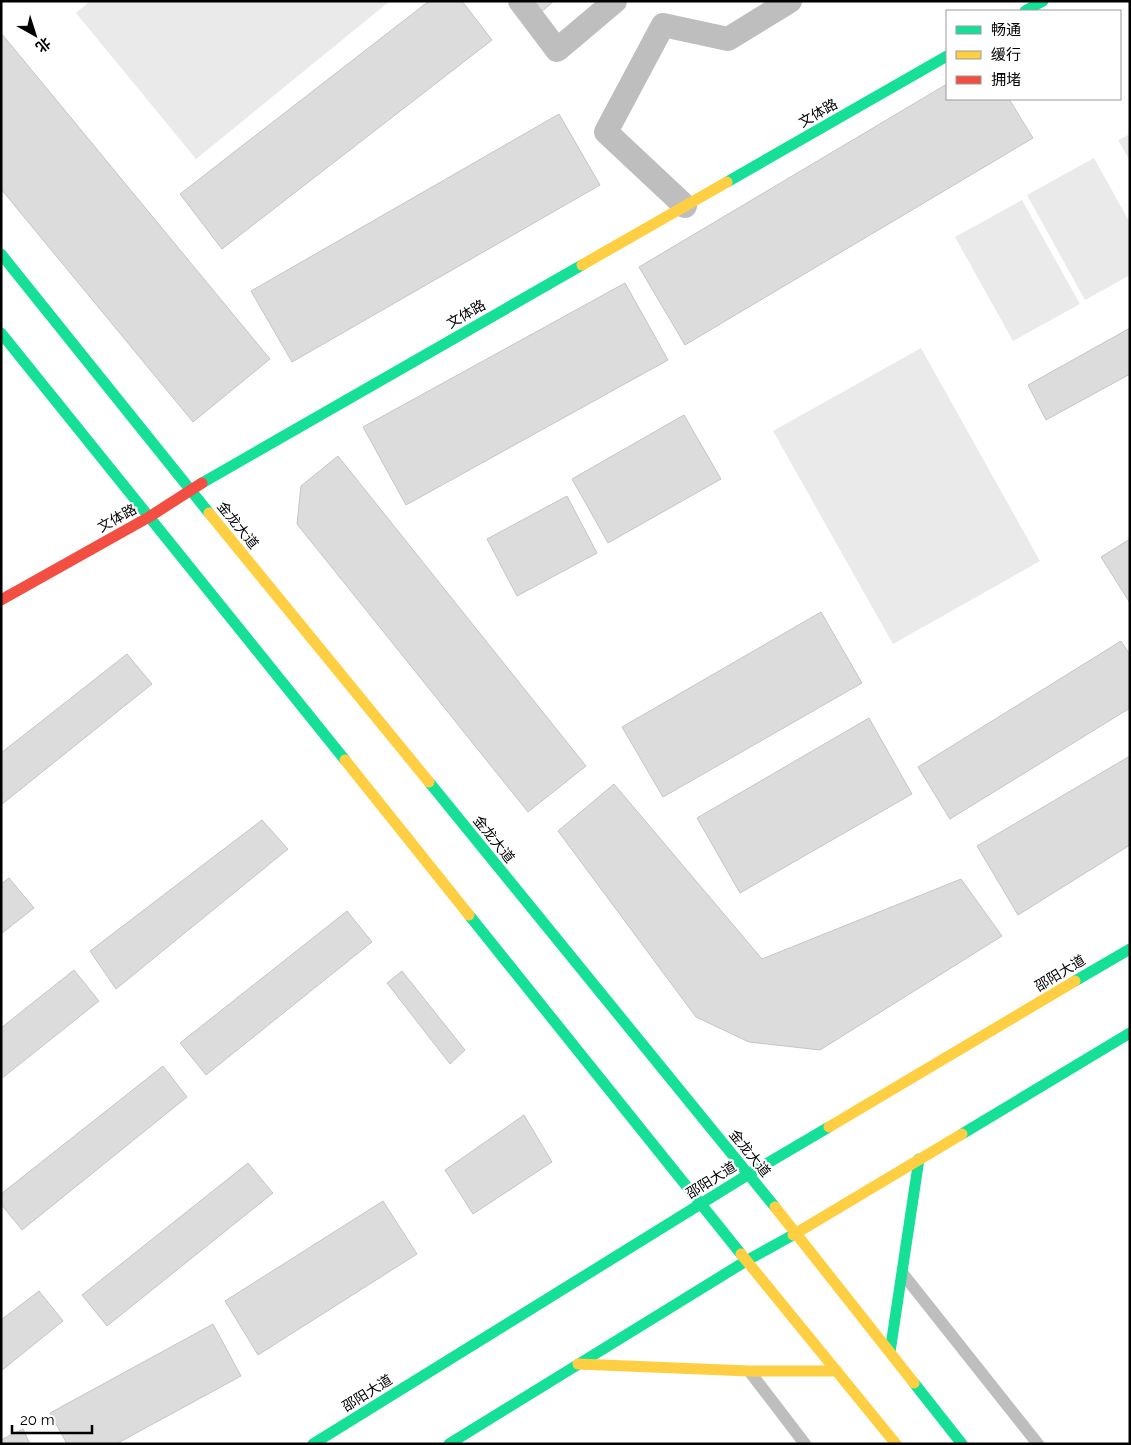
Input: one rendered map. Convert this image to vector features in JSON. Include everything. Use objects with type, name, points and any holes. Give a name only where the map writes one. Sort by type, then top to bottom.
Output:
[{"type":"main road","points":[[1027,10],[1043,1]]},
{"type":"main road","name":"文体路","points":[[1,600],[149,518],[190,490],[946,57]]},
{"type":"main road","name":"金龙大道","points":[[1,254],[190,490],[749,1174],[962,1444]]},
{"type":"main road","points":[[1,333],[896,1444]]},
{"type":"main road","name":"邵阳大道","points":[[313,1444],[749,1174],[1130,949]]},
{"type":"main road","points":[[449,1444],[746,1260],[796,1233],[1130,1033]]},
{"type":"main road","points":[[890,1352],[918,1159]]},
{"type":"main road","points":[[578,1364],[749,1371],[837,1371]]},
{"type":"street","points":[[520,1],[557,50],[615,1]]},
{"type":"street","points":[[685,206],[606,132],[663,25],[728,40],[790,1]]},
{"type":"lane","points":[[902,1272],[1038,1444]]},
{"type":"lane","points":[[749,1371],[804,1444]]},
{"type":"shaded area","points":[[90,1],[390,1],[196,159],[76,13]]},
{"type":"shaded area","points":[[1130,134],[1130,161],[1118,140]]},
{"type":"shaded area","points":[[1094,158],[1130,223],[1130,275],[1085,300],[1027,195]]},
{"type":"shaded area","points":[[1022,200],[1080,304],[1013,341],[955,237]]},
{"type":"shaded area","points":[[921,348],[1040,561],[893,644],[773,431]]},
{"type":"building","points":[[429,1],[462,1],[492,40],[222,249],[180,194]]},
{"type":"building","points":[[530,1],[554,1],[540,13]]},
{"type":"building","points":[[1,33],[270,359],[193,422],[1,189]]},
{"type":"building","points":[[946,85],[946,100],[1010,100],[1033,138],[685,345],[639,267]]},
{"type":"building","points":[[559,114],[600,185],[292,362],[251,291]]},
{"type":"building","points":[[625,283],[668,360],[406,505],[363,427]]},
{"type":"building","points":[[1130,328],[1130,374],[1046,420],[1028,385]]},
{"type":"building","points":[[684,415],[721,479],[608,543],[572,479]]},
{"type":"building","points":[[338,456],[586,766],[528,812],[297,524],[301,486]]},
{"type":"building","points":[[567,496],[597,553],[517,596],[487,539]]},
{"type":"building","points":[[1130,539],[1130,603],[1101,557]]},
{"type":"building","points":[[821,612],[862,683],[663,797],[622,727]]},
{"type":"building","points":[[1121,641],[1130,655],[1130,708],[950,819],[918,767]]},
{"type":"building","points":[[127,654],[152,684],[1,805],[1,753]]},
{"type":"building","points":[[869,718],[912,794],[740,893],[697,818]]},
{"type":"building","points":[[1130,756],[1130,845],[1018,915],[977,846]]},
{"type":"building","points":[[614,784],[762,959],[961,879],[1002,936],[820,1050],[749,1042],[696,1017],[558,831]]},
{"type":"building","points":[[262,820],[288,849],[116,989],[90,951]]},
{"type":"building","points":[[9,878],[34,908],[1,934],[1,884]]},
{"type":"building","points":[[347,911],[372,942],[206,1075],[180,1043]]},
{"type":"building","points":[[74,970],[99,1001],[1,1079],[1,1028]]},
{"type":"building","points":[[402,971],[465,1050],[450,1064],[387,983]]},
{"type":"building","points":[[163,1066],[187,1097],[22,1230],[1,1204],[1,1194]]},
{"type":"building","points":[[524,1115],[552,1162],[473,1214],[445,1170]]},
{"type":"building","points":[[248,1163],[273,1193],[107,1326],[82,1295]]},
{"type":"building","points":[[383,1201],[417,1254],[258,1355],[225,1301]]},
{"type":"building","points":[[39,1291],[63,1321],[1,1371],[1,1320]]},
{"type":"building","points":[[213,1324],[241,1376],[116,1444],[67,1444],[50,1413]]},
{"type":"building","points":[[23,1429],[30,1444],[1,1444],[1,1440]]},
{"type":"traffic: fast","points":[[1027,10],[1043,1]]},
{"type":"traffic: fast","points":[[727,182],[946,57]]},
{"type":"traffic: fast","points":[[1,254],[209,513]]},
{"type":"traffic: fast","points":[[202,483],[582,265]]},
{"type":"traffic: fast","points":[[1,333],[345,760]]},
{"type":"traffic: fast","points":[[429,782],[775,1207]]},
{"type":"traffic: fast","points":[[469,915],[741,1254]]},
{"type":"traffic: fast","points":[[1075,981],[1130,949]]},
{"type":"traffic: fast","points":[[962,1134],[1130,1033]]},
{"type":"traffic: fast","points":[[313,1444],[749,1174],[829,1127]]},
{"type":"traffic: fast","points":[[890,1352],[919,1159]]},
{"type":"traffic: fast","points":[[449,1444],[746,1261],[793,1235]]},
{"type":"traffic: fast","points":[[914,1383],[962,1444]]},
{"type":"traffic: slow","points":[[582,265],[727,182]]},
{"type":"traffic: slow","points":[[209,513],[429,782]]},
{"type":"traffic: slow","points":[[345,760],[469,915]]},
{"type":"traffic: slow","points":[[829,1127],[1075,981]]},
{"type":"traffic: slow","points":[[793,1235],[962,1134]]},
{"type":"traffic: slow","points":[[775,1207],[914,1383]]},
{"type":"traffic: slow","points":[[741,1254],[896,1444]]},
{"type":"traffic: slow","points":[[578,1364],[749,1371],[837,1371]]},
{"type":"traffic: jam","points":[[1,600],[149,517],[202,483]]}]
